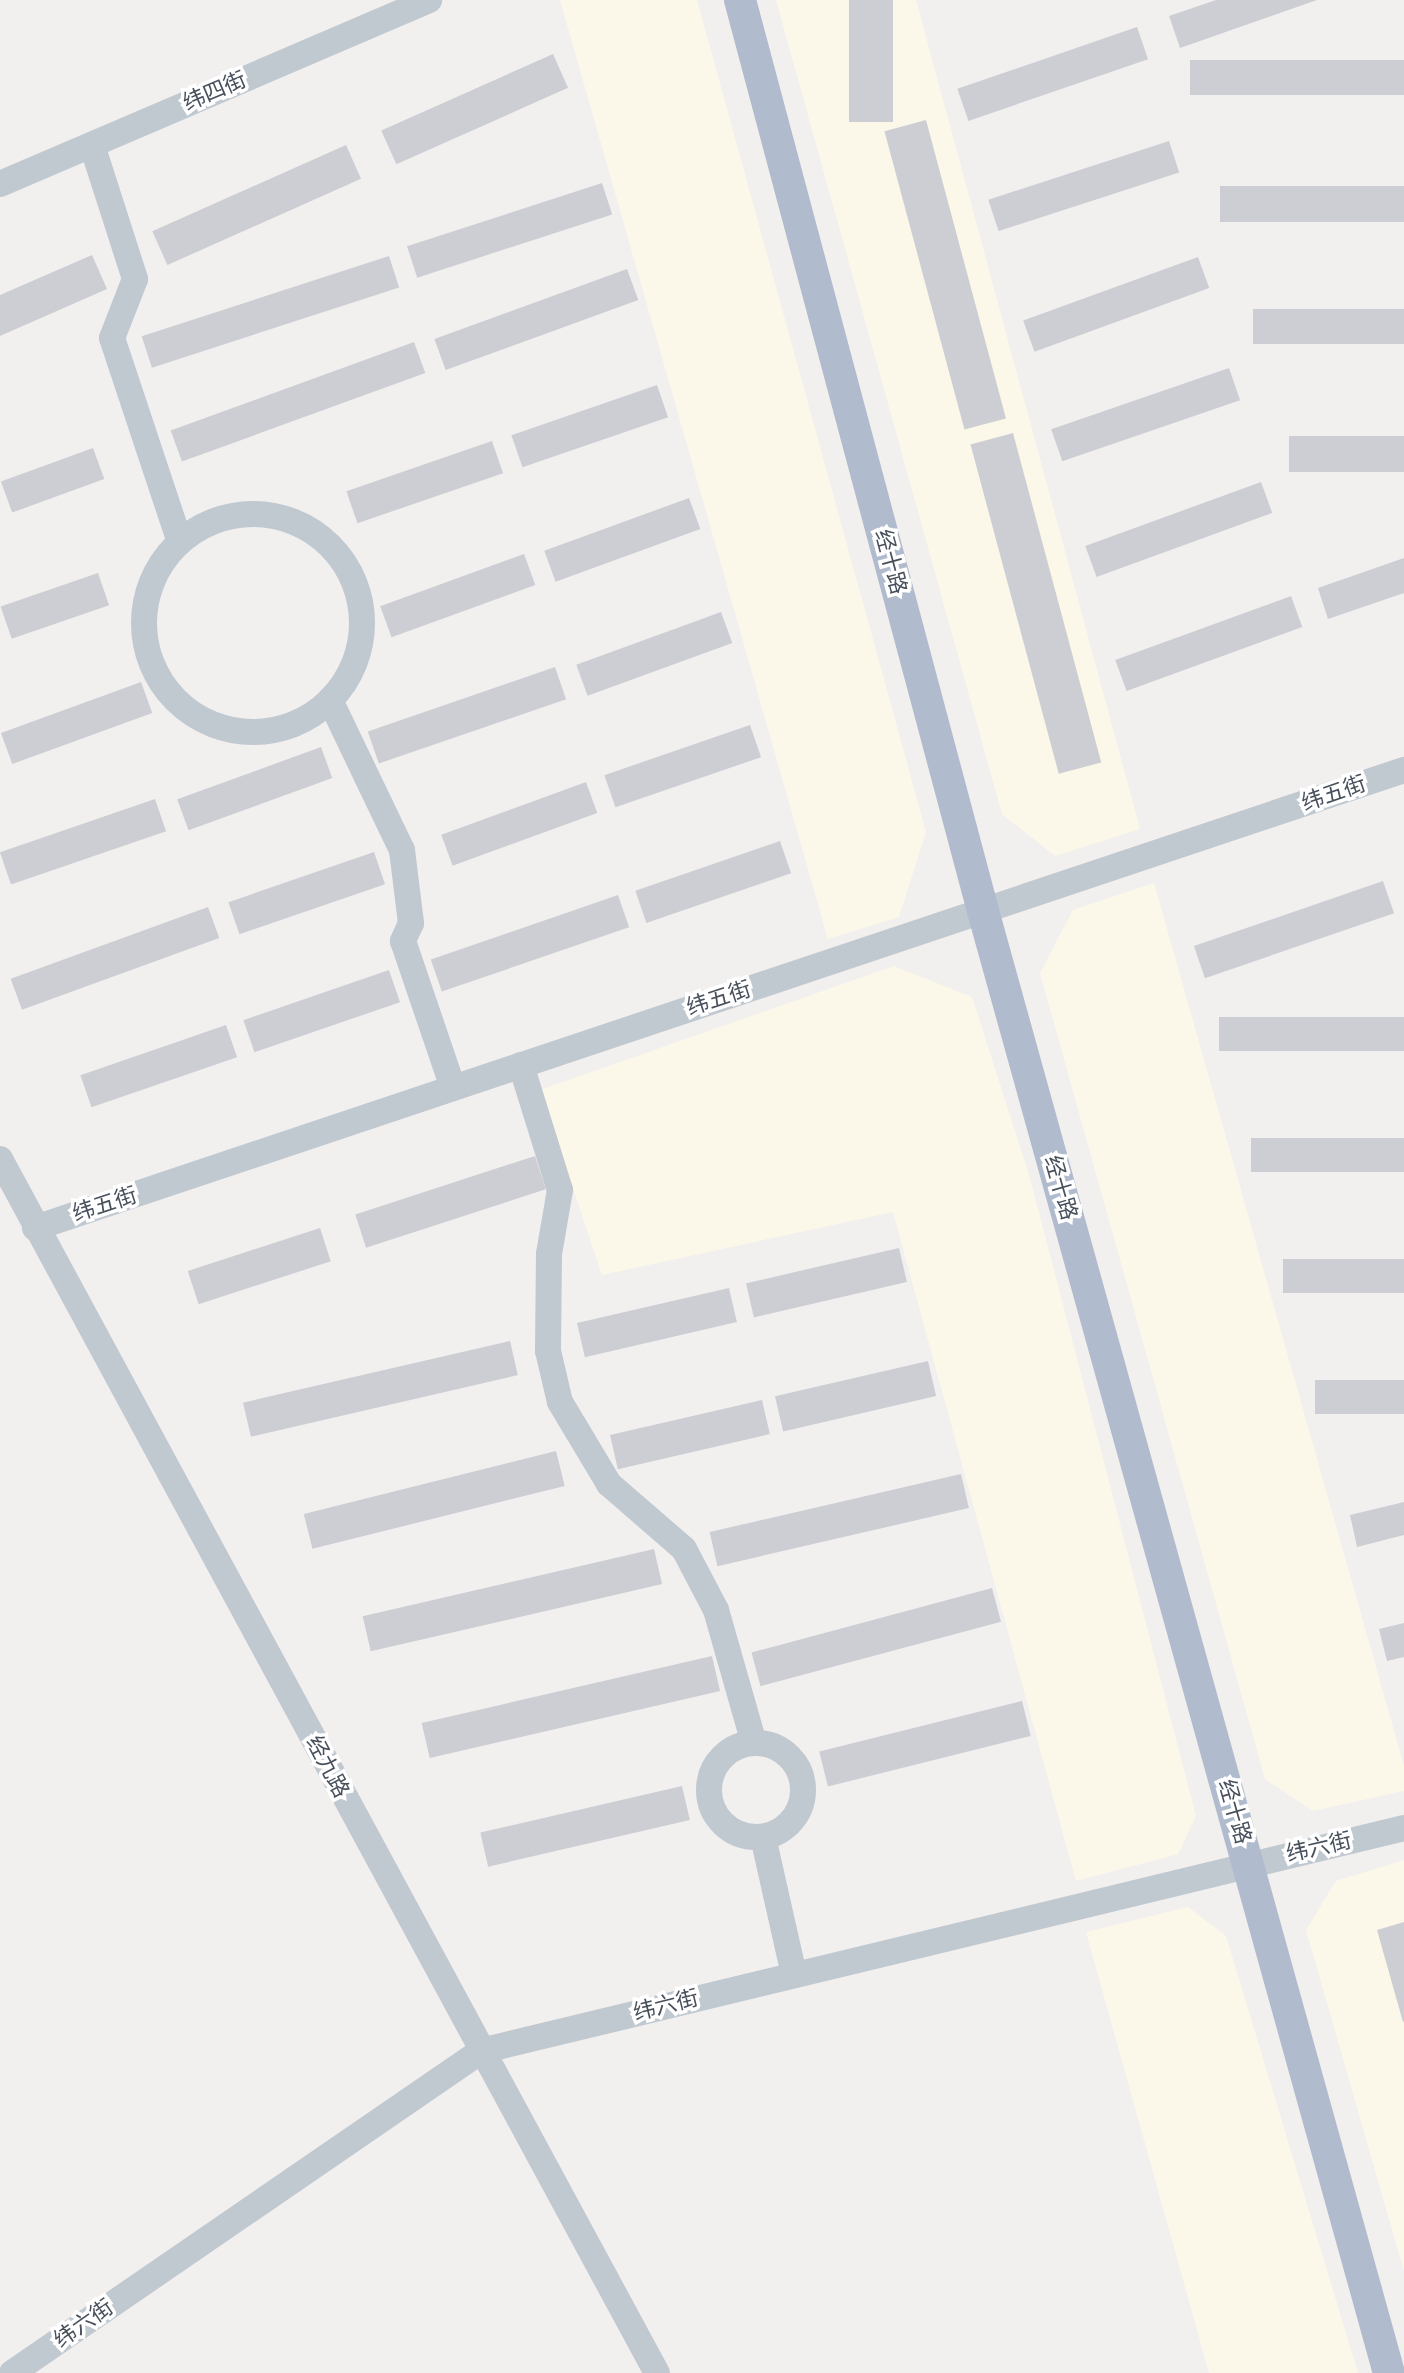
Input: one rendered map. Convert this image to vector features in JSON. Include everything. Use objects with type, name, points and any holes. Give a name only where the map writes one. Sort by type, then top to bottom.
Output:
[{"type":"main road","name":"经十路","points":[[740,0],[983,911],[1389,2373]]},
{"type":"street","name":"纬四街","points":[[0,184],[429,0]]},
{"type":"street","points":[[92,145],[135,279],[112,338],[180,542]]},
{"type":"street","points":[[263,514],[306,527],[330,544],[354,581],[363,624],[353,668],[330,700],[302,720],[259,731],[215,725],[177,701],[152,664],[144,621],[154,577],[180,542],[218,519],[263,514]]},
{"type":"street","points":[[330,700],[402,850],[411,923],[403,941],[453,1088]]},
{"type":"street","name":"纬五街","points":[[35,1228],[1404,770]]},
{"type":"street","points":[[521,1065],[560,1190],[549,1254],[548,1351],[560,1402],[609,1484],[684,1549],[716,1610],[754,1743]]},
{"type":"street","name":"经九路","points":[[0,1159],[657,2373]]},
{"type":"street","points":[[754,1743],[783,1751],[796,1766],[803,1786],[800,1806],[790,1823],[763,1837],[742,1836],[724,1826],[712,1810],[708,1790],[713,1770],[725,1754],[754,1743]]},
{"type":"street","name":"纬六街","points":[[12,2373],[481,2051],[1404,1828]]},
{"type":"street","points":[[763,1837],[794,1975]]},
{"type":"shaded area","points":[[560,0],[697,0],[926,832],[899,917],[828,939]]},
{"type":"shaded area","points":[[776,0],[916,0],[1140,829],[1055,856],[1002,814]]},
{"type":"shaded area","points":[[1154,883],[1404,1766],[1404,1791],[1313,1811],[1265,1779],[1040,973],[1073,910]]},
{"type":"shaded area","points":[[894,966],[972,997],[1030,1178],[1196,1816],[1178,1854],[1076,1881],[893,1212],[602,1275],[540,1090]]},
{"type":"shaded area","points":[[1404,1860],[1404,2271],[1306,1930],[1336,1881]]},
{"type":"shaded area","points":[[1188,1907],[1226,1936],[1358,2373],[1209,2373],[1086,1932]]},
{"type":"building","points":[[849,0],[893,0],[893,122],[849,122]]},
{"type":"building","points":[[1216,0],[1317,0],[1180,48],[1169,16]]},
{"type":"building","points":[[1137,27],[1148,59],[968,121],[957,89]]},
{"type":"building","points":[[553,54],[568,88],[396,164],[381,130]]},
{"type":"building","points":[[1190,60],[1404,60],[1404,95],[1190,95]]},
{"type":"building","points":[[926,120],[1006,418],[964,430],[884,131]]},
{"type":"building","points":[[1169,141],[1179,172],[998,231],[988,200]]},
{"type":"building","points":[[346,145],[361,179],[167,265],[152,231]]},
{"type":"building","points":[[602,183],[612,214],[417,278],[407,246]]},
{"type":"building","points":[[1220,186],[1404,186],[1404,222],[1220,222]]},
{"type":"building","points":[[92,255],[107,289],[0,336],[0,295]]},
{"type":"building","points":[[389,256],[399,287],[152,368],[142,336]]},
{"type":"building","points":[[1198,257],[1209,288],[1035,352],[1023,321]]},
{"type":"building","points":[[627,269],[638,300],[446,370],[434,339]]},
{"type":"building","points":[[1253,309],[1404,309],[1404,344],[1253,344]]},
{"type":"building","points":[[414,342],[425,373],[182,462],[171,431]]},
{"type":"building","points":[[1229,368],[1240,400],[1062,461],[1051,429]]},
{"type":"building","points":[[657,385],[668,417],[522,467],[511,435]]},
{"type":"building","points":[[1013,433],[1101,762],[1059,774],[970,444]]},
{"type":"building","points":[[1289,436],[1404,436],[1404,472],[1289,472]]},
{"type":"building","points":[[492,441],[503,473],[357,523],[346,491]]},
{"type":"building","points":[[93,448],[104,479],[12,513],[1,482]]},
{"type":"building","points":[[1261,482],[1272,513],[1097,577],[1085,546]]},
{"type":"building","points":[[689,498],[700,529],[556,582],[544,551]]},
{"type":"building","points":[[524,554],[535,585],[392,637],[380,606]]},
{"type":"building","points":[[1404,558],[1404,593],[1328,619],[1318,588]]},
{"type":"building","points":[[98,573],[109,605],[12,639],[1,607]]},
{"type":"building","points":[[1291,596],[1302,627],[1127,691],[1115,660]]},
{"type":"building","points":[[721,612],[732,643],[588,696],[576,665]]},
{"type":"building","points":[[555,667],[566,699],[379,764],[368,731]]},
{"type":"building","points":[[141,682],[152,713],[12,764],[1,733]]},
{"type":"building","points":[[750,725],[761,757],[615,807],[604,775]]},
{"type":"building","points":[[321,747],[332,778],[189,830],[177,799]]},
{"type":"building","points":[[586,782],[597,813],[453,866],[441,835]]},
{"type":"building","points":[[155,799],[166,831],[11,885],[0,852]]},
{"type":"building","points":[[780,841],[791,873],[646,923],[635,891]]},
{"type":"building","points":[[374,852],[385,884],[239,934],[228,902]]},
{"type":"building","points":[[1383,881],[1394,913],[1205,978],[1194,946]]},
{"type":"building","points":[[618,895],[629,927],[442,992],[431,959]]},
{"type":"building","points":[[208,907],[219,938],[22,1010],[11,979]]},
{"type":"building","points":[[389,970],[400,1002],[254,1052],[243,1020]]},
{"type":"building","points":[[1219,1017],[1404,1017],[1404,1051],[1219,1051]]},
{"type":"building","points":[[226,1025],[237,1057],[91,1107],[80,1075]]},
{"type":"building","points":[[1251,1138],[1404,1138],[1404,1172],[1251,1172]]},
{"type":"building","points":[[535,1156],[546,1189],[366,1248],[355,1214]]},
{"type":"building","points":[[320,1228],[331,1261],[199,1304],[188,1271]]},
{"type":"building","points":[[899,1248],[907,1282],[754,1317],[746,1283]]},
{"type":"building","points":[[1283,1259],[1404,1259],[1404,1293],[1283,1293]]},
{"type":"building","points":[[729,1288],[737,1322],[585,1357],[577,1323]]},
{"type":"building","points":[[510,1341],[518,1375],[251,1437],[243,1403]]},
{"type":"building","points":[[928,1361],[936,1396],[783,1431],[775,1396]]},
{"type":"building","points":[[1315,1380],[1404,1380],[1404,1414],[1315,1414]]},
{"type":"building","points":[[762,1400],[770,1434],[618,1469],[610,1435]]},
{"type":"building","points":[[556,1451],[565,1486],[312,1549],[304,1514]]},
{"type":"building","points":[[961,1474],[969,1508],[717,1566],[710,1532]]},
{"type":"building","points":[[1404,1502],[1404,1535],[1357,1547],[1350,1515]]},
{"type":"building","points":[[654,1549],[662,1584],[371,1651],[363,1616]]},
{"type":"building","points":[[992,1588],[1001,1622],[761,1686],[751,1652]]},
{"type":"building","points":[[1404,1623],[1404,1657],[1387,1661],[1379,1629]]},
{"type":"building","points":[[712,1656],[720,1691],[430,1758],[422,1723]]},
{"type":"building","points":[[1022,1701],[1031,1736],[828,1786],[819,1752]]},
{"type":"building","points":[[682,1786],[690,1820],[488,1867],[480,1833]]},
{"type":"building","points":[[1404,1922],[1404,2021],[1403,2022],[1377,1930]]}]
